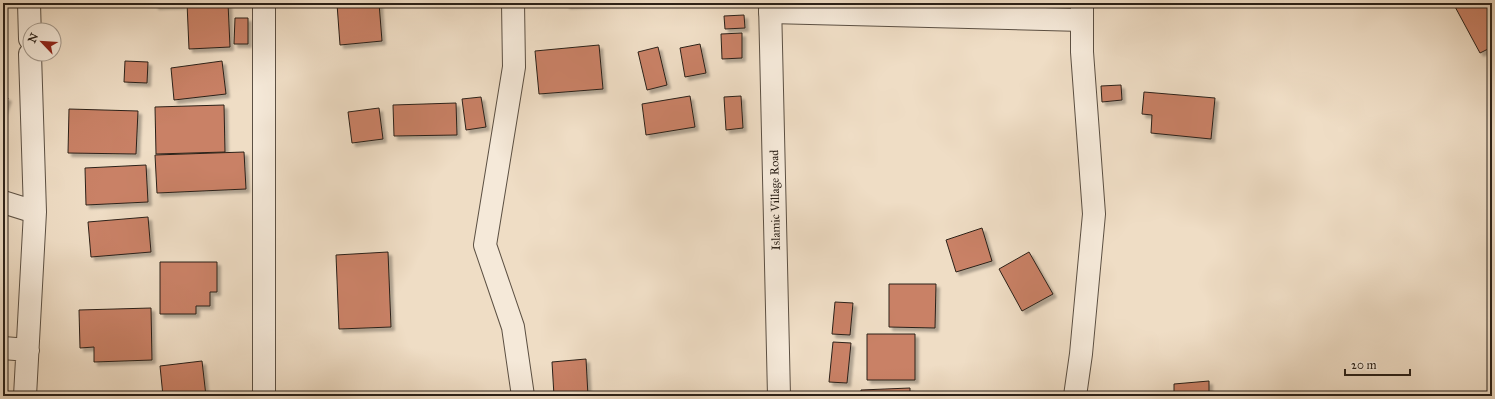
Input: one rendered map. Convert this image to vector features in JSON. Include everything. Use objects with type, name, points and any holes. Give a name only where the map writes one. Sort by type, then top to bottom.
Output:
[{"type":"street","points":[[29,3],[30,22]]},
{"type":"street","points":[[264,3],[264,396]]},
{"type":"street","points":[[513,3],[514,67],[484,245],[513,327],[522,396]]},
{"type":"street","points":[[770,8],[1082,11],[1082,52],[1094,214],[1081,354],[1075,396]]},
{"type":"street","name":"Islamic Village Road","points":[[770,8],[779,396]]},
{"type":"street","points":[[25,396],[35,212],[30,62]]},
{"type":"street","points":[[3,202],[35,212]]},
{"type":"street","points":[[3,348],[28,350]]},
{"type":"building","points":[[155,3],[182,3],[182,5],[155,6]]},
{"type":"building","points":[[187,3],[228,3],[230,47],[189,49]]},
{"type":"building","points":[[379,3],[382,41],[340,45],[337,4]]},
{"type":"building","points":[[566,3],[626,3],[566,5]]},
{"type":"building","points":[[1453,3],[1492,3],[1492,47],[1480,53]]},
{"type":"building","points":[[744,15],[745,28],[725,29],[724,16]]},
{"type":"building","points":[[235,18],[248,18],[248,44],[234,44]]},
{"type":"building","points":[[742,33],[742,58],[722,59],[721,34]]},
{"type":"building","points":[[700,44],[706,73],[685,77],[680,48]]},
{"type":"building","points":[[599,45],[603,89],[539,94],[535,51]]},
{"type":"building","points":[[658,47],[667,85],[647,90],[638,52]]},
{"type":"building","points":[[125,61],[148,62],[147,83],[124,82]]},
{"type":"building","points":[[222,61],[226,94],[174,100],[171,68]]},
{"type":"building","points":[[1121,85],[1122,100],[1102,102],[1101,86]]},
{"type":"building","points":[[1144,92],[1215,98],[1211,139],[1151,133],[1152,115],[1142,114]]},
{"type":"building","points":[[3,96],[8,98],[3,112]]},
{"type":"building","points":[[690,96],[695,127],[646,135],[642,104]]},
{"type":"building","points":[[741,96],[743,128],[726,130],[724,97]]},
{"type":"building","points":[[481,97],[486,127],[466,130],[462,99]]},
{"type":"building","points":[[456,103],[457,135],[394,136],[393,105]]},
{"type":"building","points":[[224,105],[225,152],[156,154],[155,107]]},
{"type":"building","points":[[379,108],[383,139],[352,143],[348,112]]},
{"type":"building","points":[[69,109],[138,111],[136,154],[68,153]]},
{"type":"building","points":[[244,152],[246,189],[157,193],[155,155]]},
{"type":"building","points":[[146,165],[148,202],[86,205],[85,168]]},
{"type":"building","points":[[148,217],[151,252],[91,257],[88,222]]},
{"type":"building","points":[[982,228],[992,261],[956,272],[946,240]]},
{"type":"building","points":[[388,252],[391,327],[339,329],[336,255]]},
{"type":"building","points":[[1029,252],[1053,294],[1022,311],[999,269]]},
{"type":"building","points":[[160,262],[217,262],[217,292],[210,292],[210,306],[196,306],[196,314],[160,314]]},
{"type":"building","points":[[889,284],[936,284],[935,328],[889,327]]},
{"type":"building","points":[[835,302],[853,303],[850,335],[832,334]]},
{"type":"building","points":[[151,308],[152,360],[94,362],[94,347],[80,348],[79,310]]},
{"type":"building","points":[[867,334],[915,334],[915,380],[867,380]]},
{"type":"building","points":[[833,342],[851,343],[847,383],[829,382]]},
{"type":"building","points":[[586,359],[588,396],[554,396],[552,362]]},
{"type":"building","points":[[202,361],[206,396],[163,396],[160,366]]},
{"type":"building","points":[[1209,381],[1209,396],[1174,396],[1174,384]]},
{"type":"building","points":[[910,388],[910,396],[861,396],[861,390]]}]
